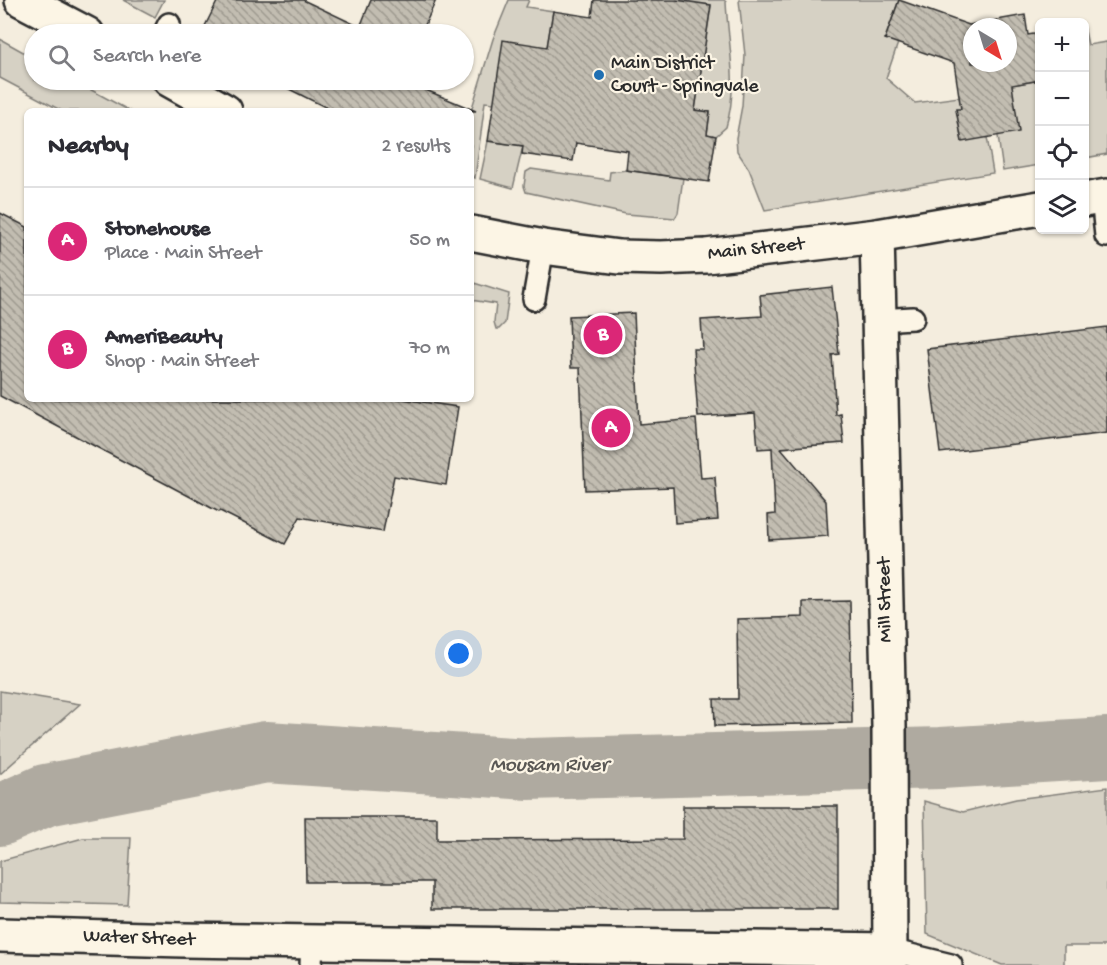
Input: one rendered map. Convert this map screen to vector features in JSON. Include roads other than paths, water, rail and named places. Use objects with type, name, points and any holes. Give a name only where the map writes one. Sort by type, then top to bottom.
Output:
[{"type":"street","points":[[22,0],[68,24]]},
{"type":"street","points":[[188,90],[220,108]]},
{"type":"street","name":"Main Street","points":[[474,233],[543,247],[619,257],[661,258],[706,256],[877,236],[1035,209]]},
{"type":"street","name":"Mill Street","points":[[877,236],[889,726],[890,957]]},
{"type":"street","name":"Water Street","points":[[0,935],[311,953],[890,957]]},
{"type":"lane","points":[[1098,197],[1106,236]]},
{"type":"lane","points":[[534,299],[543,247]]},
{"type":"lane","points":[[878,320],[913,318]]},
{"type":"lane","points":[[890,957],[951,965]]},
{"type":"waterway","name":"Mousam River","points":[[0,815],[46,795],[266,752],[529,769],[941,758],[1107,748]]},
{"type":"place","name":"Main District Court - Springvale","points":[[599,75]]},
{"type":"place","name":"AmeriBeauty","points":[[603,335]]},
{"type":"place","name":"Stonehouse","points":[[611,428]]}]
